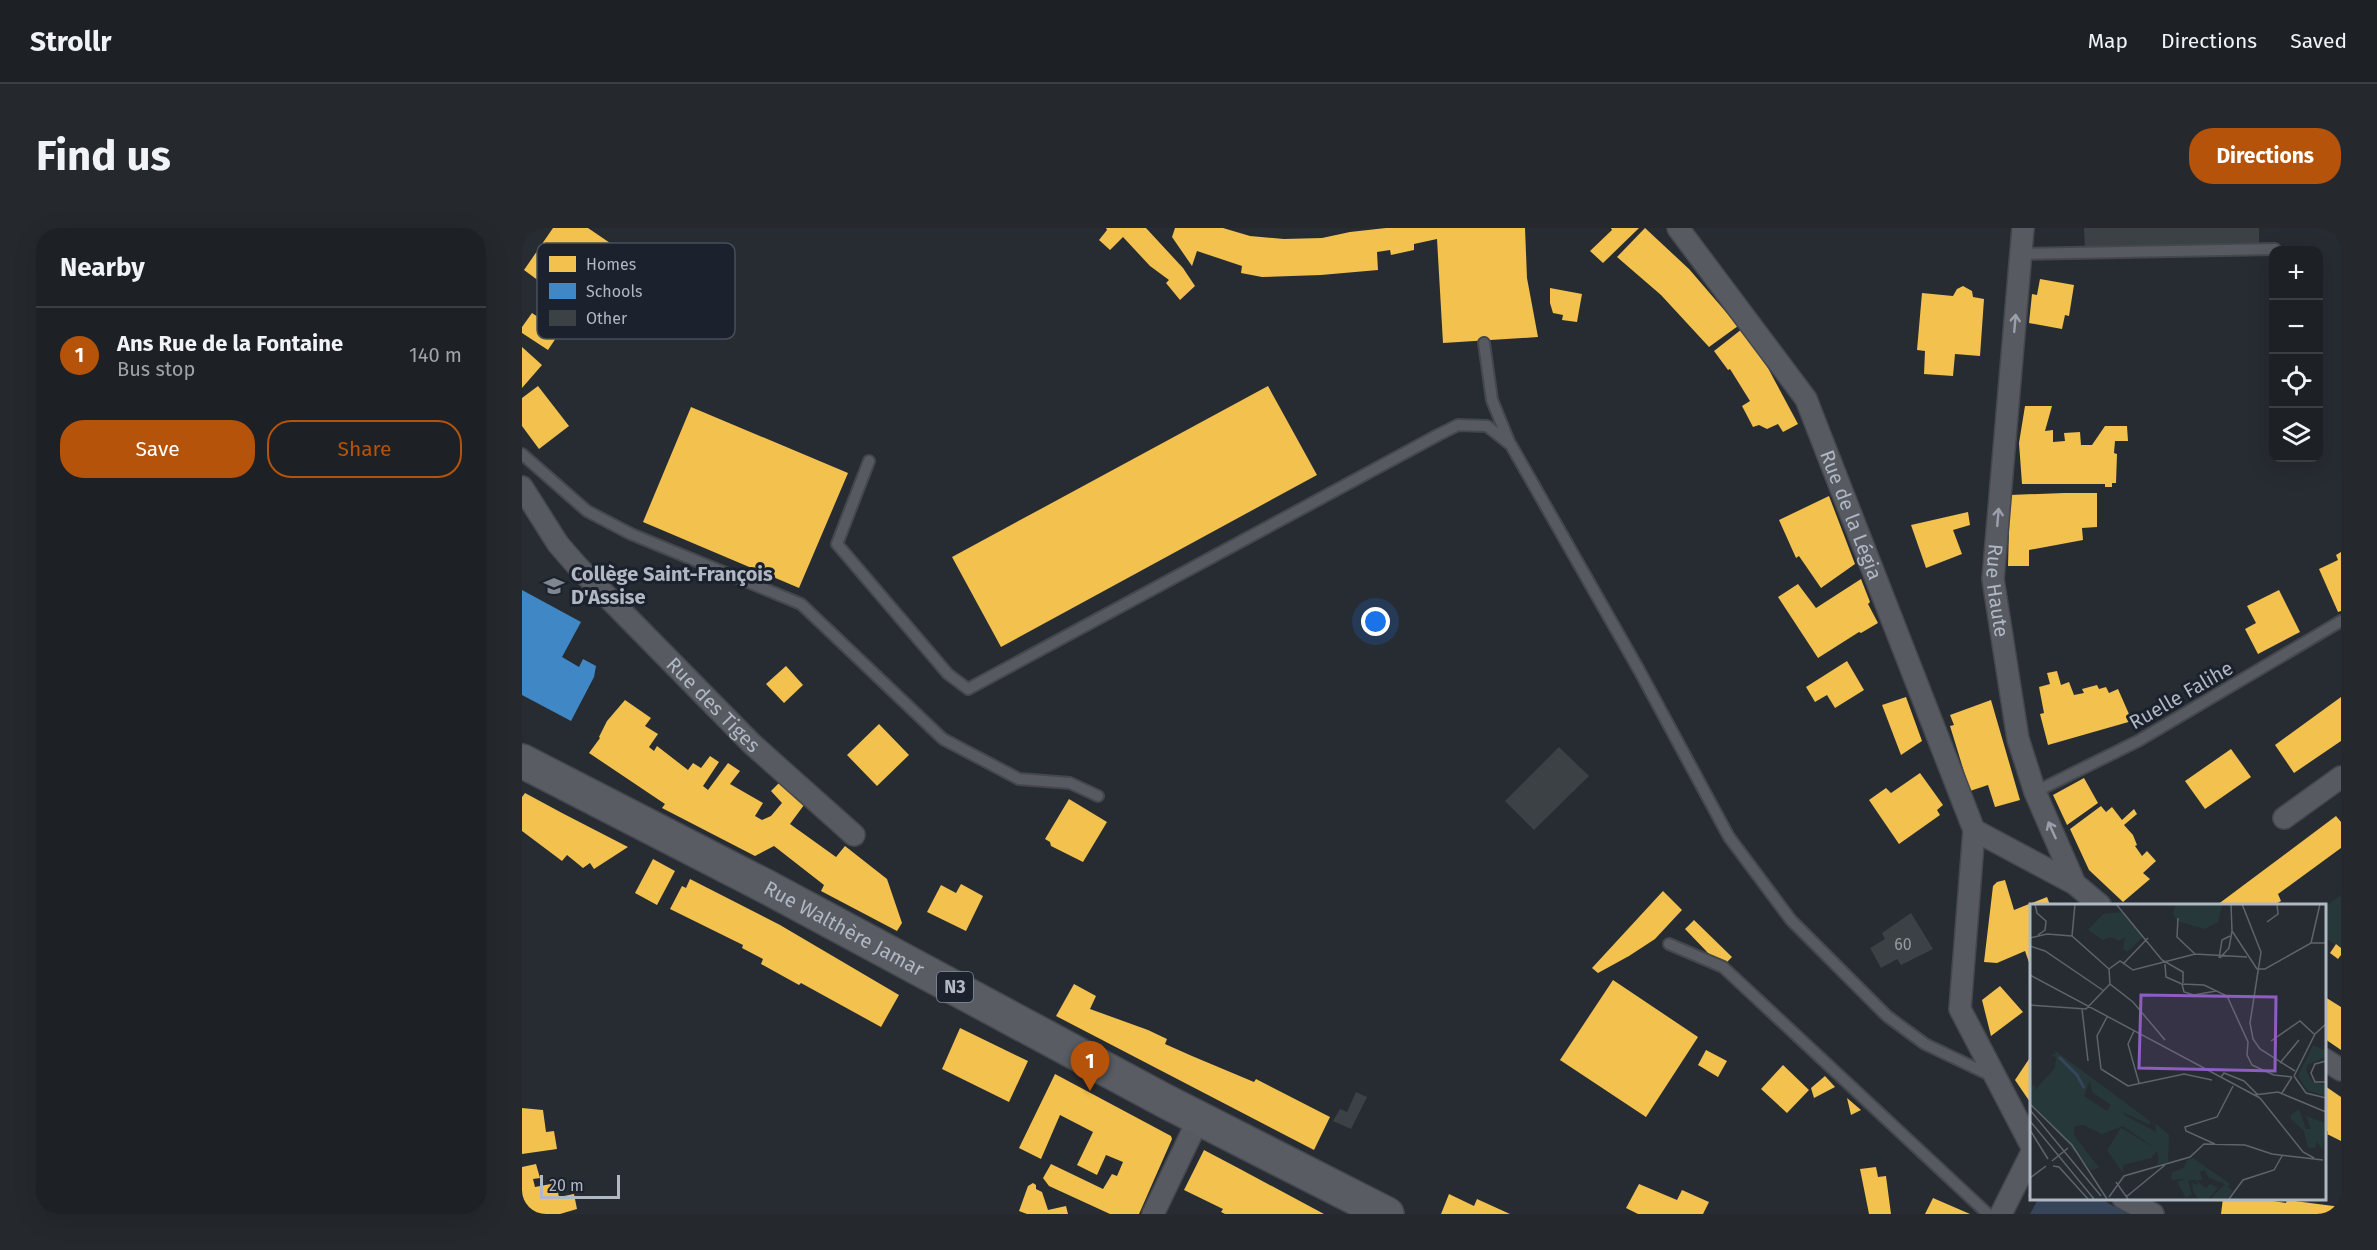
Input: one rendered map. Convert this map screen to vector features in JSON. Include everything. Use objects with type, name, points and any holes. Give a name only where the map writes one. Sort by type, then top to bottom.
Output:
[{"type":"main road","name":"Rue Walthère Jamar","points":[[522,761],[799,904],[1199,1118],[1387,1214]]},
{"type":"street","name":"Rue de la Légia","points":[[1678,228],[1806,399],[1974,830]]},
{"type":"street","name":"Rue Haute","points":[[2023,228],[1993,579],[2018,739],[2035,792],[2075,884],[2099,904]]},
{"type":"street","name":"Rue des Tiges","points":[[522,487],[558,544],[578,567],[744,736],[854,835]]},
{"type":"street","points":[[2284,818],[2341,777]]},
{"type":"street","points":[[2030,1143],[1960,1010],[1974,830],[2075,884]]},
{"type":"street","points":[[2326,1060],[2341,1070]]},
{"type":"street","points":[[1153,1214],[1199,1118]]},
{"type":"street","points":[[2001,1214],[2030,1156]]},
{"type":"street","points":[[2126,1199],[2153,1214]]},
{"type":"lane","points":[[2021,254],[2269,249]]},
{"type":"lane","points":[[1484,344],[1492,400],[1511,445],[1639,670],[1729,837],[1791,920],[1887,1016],[1925,1044],[1996,1078]]},
{"type":"lane","points":[[869,461],[837,544],[948,674],[968,689],[1458,425],[1487,426],[1511,445]]},
{"type":"lane","points":[[522,454],[587,511],[631,534],[801,603],[943,739],[1019,779],[1070,783],[1098,796]]},
{"type":"lane","name":"Ruelle Falihe","points":[[2035,792],[2138,741],[2341,621]]},
{"type":"lane","points":[[1669,944],[1723,967],[1988,1214]]},
{"type":"shaded area","points":[[2341,895],[2341,948],[2326,939],[2326,906]]},
{"type":"water","points":[[2033,1199],[2101,1199],[2128,1214],[2030,1214],[2037,1201]]},
{"type":"building: Homes","points":[[553,228],[588,228],[610,243],[543,243]]},
{"type":"building: Homes","points":[[1106,228],[1146,228],[1183,268],[1195,286],[1180,300],[1166,283],[1169,280],[1150,266],[1123,237],[1110,250],[1099,240],[1107,230]]},
{"type":"building: Homes","points":[[1175,228],[1223,228],[1250,236],[1284,239],[1322,238],[1386,228],[1525,228],[1527,278],[1538,337],[1443,343],[1437,239],[1414,244],[1414,250],[1391,255],[1390,250],[1377,252],[1378,270],[1262,277],[1241,273],[1242,266],[1197,251],[1192,266],[1172,237]]},
{"type":"building: Homes","points":[[1611,228],[1639,228],[1603,263],[1590,251],[1612,230]]},
{"type":"building: Homes","points":[[1645,228],[1689,269],[1738,326],[1709,347],[1661,295],[1617,257]]},
{"type":"building: Homes","points":[[537,251],[537,280],[524,270]]},
{"type":"building: Homes","points":[[2040,279],[2074,285],[2069,316],[2065,315],[2062,329],[2029,323],[2032,294],[2037,295]]},
{"type":"building: Homes","points":[[1963,286],[1972,291],[1973,297],[1984,299],[1980,356],[1955,354],[1953,376],[1924,374],[1925,351],[1917,350],[1922,293],[1953,296],[1957,289]]},
{"type":"building: Homes","points":[[1550,288],[1582,294],[1577,322],[1562,320],[1563,315],[1553,313]]},
{"type":"building: Homes","points":[[532,313],[537,316],[537,339],[555,339],[548,350],[522,333],[522,327]]},
{"type":"building: Homes","points":[[1742,329],[1768,368],[1798,424],[1783,432],[1778,424],[1767,429],[1759,425],[1753,427],[1742,406],[1750,401],[1730,369],[1728,370],[1714,351]]},
{"type":"building: Homes","points":[[522,347],[542,365],[522,388]]},
{"type":"building: Homes","points":[[538,386],[569,426],[539,449],[522,426],[522,398]]},
{"type":"building: Homes","points":[[1268,386],[1317,475],[1001,647],[952,557]]},
{"type":"building: Homes","points":[[2025,406],[2052,406],[2045,431],[2053,430],[2053,442],[2065,441],[2064,433],[2080,432],[2081,445],[2092,445],[2105,426],[2127,426],[2128,441],[2115,441],[2116,483],[2112,483],[2112,487],[2105,487],[2105,484],[2022,484],[2019,443]]},
{"type":"building: Homes","points":[[691,407],[848,473],[799,588],[643,522]]},
{"type":"building: Homes","points":[[2097,493],[2097,527],[2082,528],[2083,540],[2029,550],[2029,566],[2008,566],[2010,495]]},
{"type":"building: Homes","points":[[1829,496],[1855,564],[1821,588],[1799,556],[1796,558],[1779,520]]},
{"type":"building: Homes","points":[[1968,512],[1970,525],[1953,530],[1962,554],[1926,568],[1911,525]]},
{"type":"building: Homes","points":[[2341,552],[2341,611],[2338,612],[2319,569],[2338,560],[2336,555]]},
{"type":"building: Homes","points":[[1861,579],[1870,602],[1868,604],[1878,623],[1818,658],[1778,597],[1798,584],[1816,608]]},
{"type":"building: Homes","points":[[2279,590],[2300,632],[2258,654],[2245,629],[2256,623],[2247,606]]},
{"type":"building: Homes","points":[[1847,661],[1864,690],[1835,708],[1827,695],[1815,702],[1806,687]]},
{"type":"building: Homes","points":[[786,666],[803,685],[784,703],[766,684]]},
{"type":"building: Homes","points":[[2057,671],[2061,685],[2069,682],[2074,695],[2084,693],[2082,689],[2097,685],[2099,689],[2106,687],[2109,693],[2118,689],[2132,721],[2048,745],[2040,714],[2044,713],[2039,687],[2050,684],[2047,673]]},
{"type":"building: Homes","points":[[1906,697],[1922,741],[1901,755],[1882,705]]},
{"type":"building: Homes","points":[[2341,697],[2341,741],[2294,773],[2275,745]]},
{"type":"building: Homes","points":[[625,700],[651,718],[645,726],[658,734],[649,747],[654,751],[657,746],[688,770],[693,763],[701,768],[710,756],[719,762],[703,786],[708,790],[728,763],[740,771],[730,784],[763,803],[755,816],[762,820],[771,816],[782,803],[771,791],[779,783],[791,793],[804,805],[790,824],[836,857],[845,846],[887,879],[902,923],[897,931],[821,891],[824,885],[774,846],[755,856],[662,808],[665,804],[589,753],[600,738],[607,721]]},
{"type":"building: Homes","points":[[1991,700],[2020,800],[1995,807],[1988,785],[1970,791],[1950,726],[1954,725],[1950,715]]},
{"type":"building: Homes","points":[[879,724],[909,755],[877,786],[847,755]]},
{"type":"building: Homes","points":[[2231,749],[2251,777],[2205,809],[2185,781]]},
{"type":"building: Homes","points":[[1920,773],[1943,805],[1937,810],[1940,815],[1899,844],[1869,800],[1886,788],[1891,793]]},
{"type":"building: Homes","points":[[2084,778],[2098,803],[2067,825],[2053,795]]},
{"type":"building: Homes","points":[[525,793],[628,847],[594,869],[590,863],[583,868],[567,855],[562,861],[522,831],[522,797]]},
{"type":"building: Homes","points":[[1069,799],[1107,822],[1083,862],[1051,846],[1050,842],[1045,839]]},
{"type":"building: Homes","points":[[2101,806],[2106,812],[2112,807],[2122,820],[2134,809],[2137,814],[2124,825],[2133,835],[2137,845],[2135,846],[2142,856],[2147,851],[2156,861],[2143,873],[2150,879],[2123,902],[2089,870],[2070,829]]},
{"type":"building: Homes","points":[[2336,816],[2341,822],[2341,848],[2278,894],[2281,901],[2276,904],[2218,904]]},
{"type":"building: Homes","points":[[653,859],[675,871],[657,905],[635,893]]},
{"type":"building: Homes","points":[[690,879],[780,925],[899,995],[881,1027],[761,964],[763,959],[742,948],[743,945],[670,909],[682,886],[686,888]]},
{"type":"building: Homes","points":[[2005,880],[2014,910],[2047,897],[2050,904],[2030,904],[2030,965],[2025,951],[1997,963],[1984,962],[1993,886]]},
{"type":"building: Homes","points":[[961,884],[983,896],[966,931],[927,912],[941,885],[956,893]]},
{"type":"building: Homes","points":[[1663,891],[1682,910],[1655,939],[1629,956],[1598,973],[1592,968]]},
{"type":"building: Homes","points":[[1694,920],[1732,957],[1727,962],[1710,955],[1685,929]]},
{"type":"building: Homes","points":[[2336,944],[2341,948],[2341,955],[2338,959],[2330,953]]},
{"type":"building: Homes","points":[[1613,980],[1698,1037],[1646,1117],[1560,1060]]},
{"type":"building: Homes","points":[[1074,984],[1096,996],[1090,1009],[1148,1030],[1167,1039],[1165,1044],[1254,1082],[1256,1079],[1330,1117],[1314,1150],[1056,1016]]},
{"type":"building: Homes","points":[[2000,986],[2023,1012],[1991,1036],[1982,1000]]},
{"type":"building: Homes","points":[[2326,998],[2341,1007],[2341,1050],[2326,1040]]},
{"type":"building: Homes","points":[[960,1028],[1028,1061],[1009,1102],[942,1069]]},
{"type":"building: Homes","points":[[1706,1050],[1727,1061],[1718,1077],[1698,1065]]},
{"type":"building: Homes","points":[[2030,1059],[2030,1102],[2015,1080]]},
{"type":"building: Homes","points":[[1783,1065],[1809,1090],[1787,1113],[1761,1089]]},
{"type":"building: Homes","points":[[1055,1074],[1171,1136],[1172,1139],[1139,1214],[1110,1214],[1049,1186],[1043,1178],[1051,1164],[1103,1189],[1112,1174],[1117,1176],[1123,1162],[1106,1155],[1097,1175],[1077,1165],[1093,1132],[1060,1115],[1041,1159],[1019,1148]]},
{"type":"building: Homes","points":[[1825,1076],[1835,1087],[1814,1098],[1811,1088]]},
{"type":"building: Homes","points":[[2326,1087],[2341,1097],[2341,1141],[2327,1134],[2326,1131]]},
{"type":"building: Homes","points":[[1847,1098],[1861,1110],[1851,1115]]},
{"type":"building: Homes","points":[[522,1108],[543,1110],[546,1132],[554,1131],[557,1149],[522,1154]]},
{"type":"building: Homes","points":[[1204,1150],[1324,1214],[1225,1214],[1221,1212],[1223,1209],[1184,1190]]},
{"type":"building: Homes","points":[[536,1164],[540,1178],[533,1179],[535,1187],[556,1183],[559,1197],[574,1194],[577,1209],[560,1214],[522,1214],[522,1167]]},
{"type":"building: Homes","points":[[1876,1167],[1878,1177],[1886,1176],[1891,1214],[1869,1214],[1860,1169]]},
{"type":"building: Homes","points":[[1033,1183],[1036,1189],[1042,1192],[1048,1210],[1066,1206],[1068,1214],[1027,1214],[1019,1211],[1028,1186]]},
{"type":"building: Homes","points":[[1639,1184],[1677,1200],[1682,1190],[1709,1202],[1703,1214],[1638,1214],[1626,1208]]},
{"type":"building: Homes","points":[[1449,1194],[1474,1206],[1477,1199],[1510,1214],[1441,1214]]},
{"type":"building: Homes","points":[[1933,1198],[1970,1214],[1925,1214]]},
{"type":"building: Homes","points":[[2223,1199],[2267,1199],[2286,1203],[2287,1200],[2341,1207],[2341,1214],[2221,1214]]},
{"type":"building: Schools","points":[[522,590],[581,622],[562,657],[579,667],[583,659],[596,666],[594,677],[571,721],[522,695]]},
{"type":"building: Other","points":[[2084,228],[2259,228],[2259,243],[2085,250]]},
{"type":"building: Other","points":[[1559,747],[1589,776],[1534,830],[1505,801]]},
{"type":"building: Other","points":[[1911,913],[1933,949],[1901,965],[1897,959],[1881,968],[1870,948],[1885,939],[1882,933]]},
{"type":"building: Other","points":[[1356,1092],[1367,1097],[1351,1129],[1333,1121],[1340,1109],[1347,1112]]},
{"type":"place","name":"Collège Saint-François D'Assise","points":[[554,586]]},
{"type":"place","name":"Ans Rue de la Fontaine","points":[[1090,1091]]}]
